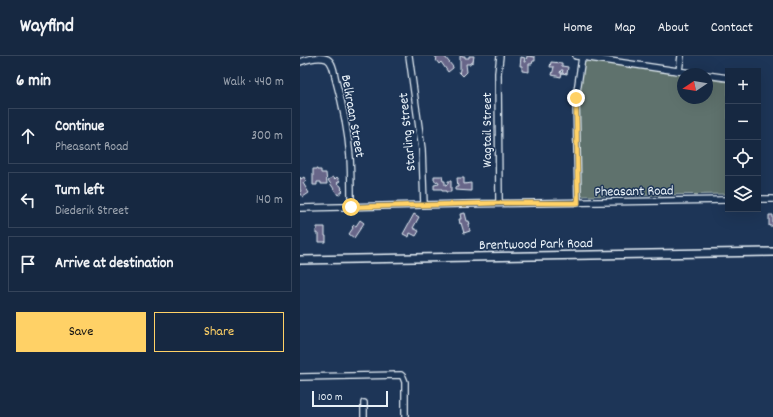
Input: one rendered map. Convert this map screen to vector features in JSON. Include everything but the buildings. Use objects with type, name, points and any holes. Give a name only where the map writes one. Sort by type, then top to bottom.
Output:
[{"type":"street","name":"Starling Street","points":[[409,56],[422,149],[424,205]]},
{"type":"street","name":"Wagtail Street","points":[[499,203],[498,73],[500,56]]},
{"type":"street","points":[[578,203],[576,98],[579,56],[677,71]]},
{"type":"street","points":[[679,68],[681,56]]},
{"type":"street","name":"Belkraan Street","points":[[300,62],[316,57],[323,57],[329,61],[333,68],[342,103],[348,136],[351,207]]},
{"type":"street","points":[[713,76],[725,78]]},
{"type":"street","points":[[761,199],[773,199]]},
{"type":"street","name":"Pheasant Road","points":[[300,208],[499,203],[725,200]]},
{"type":"street","name":"Brentwood Park Road","points":[[300,260],[773,252]]},
{"type":"street","points":[[300,377],[401,375],[404,382],[405,417]]},
{"type":"street","points":[[364,403],[364,417]]},
{"type":"green space","points":[[590,60],[677,74],[677,104],[713,104],[713,80],[725,82],[725,194],[582,196],[579,96],[583,64]]},
{"type":"route","points":[[351,207],[499,203],[578,203],[576,98]]}]
